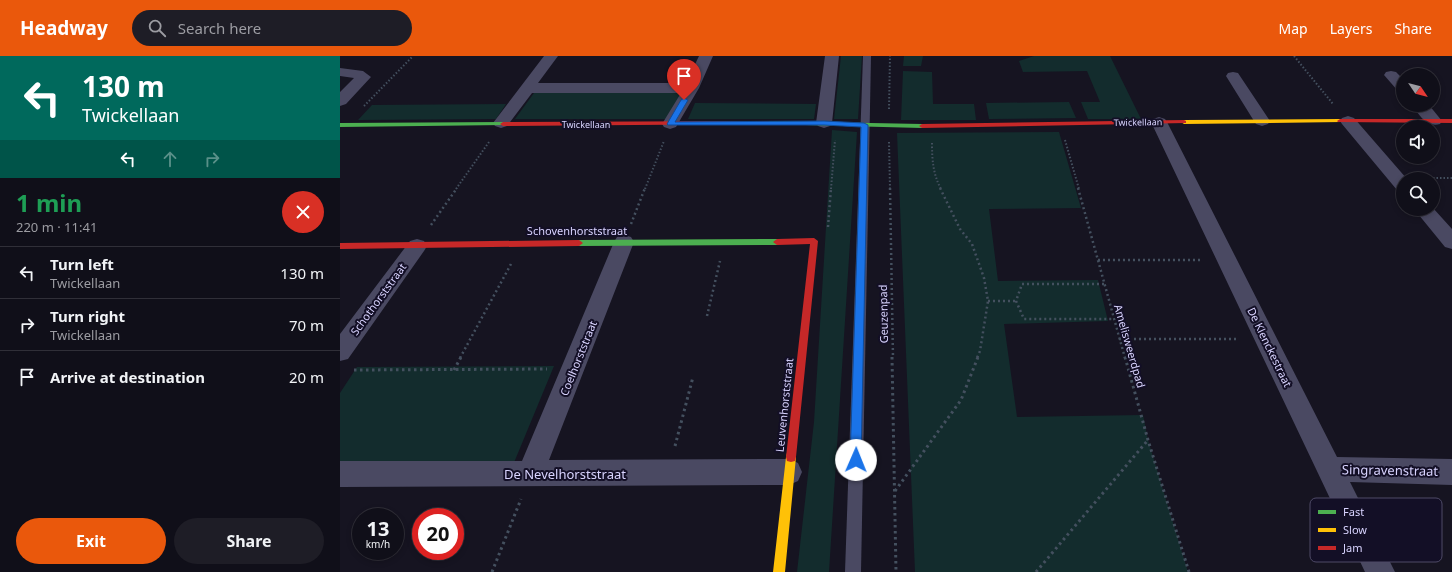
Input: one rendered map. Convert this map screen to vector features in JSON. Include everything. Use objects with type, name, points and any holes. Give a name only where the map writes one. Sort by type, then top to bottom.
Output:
[{"type":"street","points":[[501,123],[551,56]]},
{"type":"street","points":[[670,124],[691,88],[706,56]]},
{"type":"street","points":[[830,123],[832,56]]},
{"type":"street","points":[[340,72],[358,74],[363,77],[340,101]]},
{"type":"street","points":[[1391,75],[1396,80]]},
{"type":"street","points":[[1233,76],[1262,121]]},
{"type":"street","points":[[528,88],[691,88]]},
{"type":"street","points":[[1426,112],[1433,120]]},
{"type":"street","points":[[1348,121],[1396,177]]},
{"type":"street","name":"Twickellaan","points":[[343,125],[501,123],[830,123],[889,126],[1158,122],[1396,121]]},
{"type":"street","name":"Twickellaan","points":[[1440,121],[1452,121]]},
{"type":"street","name":"De Klenckestraat","points":[[1158,122],[1266,338],[1343,498]]},
{"type":"street","points":[[1429,216],[1451,241]]},
{"type":"street","name":"Schovenhorststraat","points":[[340,246],[814,241]]},
{"type":"street","name":"Leuvenhorststraat","points":[[779,572],[814,241]]},
{"type":"street","name":"Coelhorststraat","points":[[530,474],[574,369],[624,242]]},
{"type":"street","name":"Schothorststraat","points":[[344,361],[417,246]]},
{"type":"street","name":"Singravenstraat","points":[[1329,469],[1452,472]]},
{"type":"street","name":"De Nevelhorststraat","points":[[340,474],[789,472]]},
{"type":"street","name":"De Klenckestraat","points":[[1375,562],[1380,572]]},
{"type":"lane","points":[[853,572],[864,125],[868,56]]},
{"type":"path","points":[[343,125],[413,56]]},
{"type":"path","name":"Geuzenpad","points":[[890,56],[889,126],[896,572]]},
{"type":"path","points":[[1294,56],[1348,121]]},
{"type":"path","points":[[417,246],[501,123]]},
{"type":"path","points":[[814,241],[827,234],[830,123]]},
{"type":"path","name":"Amelisweerdpad","points":[[1060,123],[1119,340],[1189,572]]},
{"type":"path","points":[[624,242],[670,124]]},
{"type":"path","points":[[895,492],[961,400],[980,351],[988,301],[984,278],[972,244],[960,229],[936,180],[932,163],[932,125]]},
{"type":"path","points":[[1440,179],[1452,178]]},
{"type":"path","points":[[454,370],[523,243]]},
{"type":"path","points":[[708,316],[724,243]]},
{"type":"path","points":[[1097,260],[1227,259]]},
{"type":"path","points":[[1104,284],[1022,284],[1016,301],[1024,319],[1114,319]]},
{"type":"path","points":[[988,301],[1016,301]]},
{"type":"path","points":[[1119,340],[1266,338]]},
{"type":"path","points":[[344,361],[454,370],[574,369]]},
{"type":"path","points":[[668,473],[693,377]]},
{"type":"path","points":[[1036,572],[1148,440]]},
{"type":"path","points":[[492,572],[530,474]]},
{"type":"green space","points":[[841,56],[862,56],[858,119],[834,119]]},
{"type":"green space","points":[[904,56],[923,56],[921,66],[903,66]]},
{"type":"green space","points":[[1034,56],[1110,56],[1141,119],[1088,119],[1081,102],[1100,102],[1087,71],[1023,72],[1019,61]]},
{"type":"green space","points":[[903,71],[932,72],[933,104],[974,104],[976,120],[901,120]]},
{"type":"green space","points":[[681,92],[671,119],[515,119],[534,93]]},
{"type":"green space","points":[[1069,102],[1076,118],[989,119],[986,103]]},
{"type":"green space","points":[[695,103],[816,104],[814,119],[688,119]]},
{"type":"green space","points":[[506,104],[496,119],[358,120],[372,105]]},
{"type":"green space","points":[[832,130],[857,132],[829,572],[797,572],[814,422]]},
{"type":"green space","points":[[1059,132],[1081,208],[989,209],[998,281],[1098,280],[1108,321],[1004,324],[1017,417],[1143,415],[1148,440],[1188,572],[915,572],[897,133]]},
{"type":"green space","points":[[554,366],[513,465],[340,461],[340,393],[357,367]]},
{"type":"traffic: fast","points":[[768,123],[922,126]]},
{"type":"traffic: fast","points":[[340,125],[503,124]]},
{"type":"traffic: fast","points":[[579,243],[777,242]]},
{"type":"traffic: slow","points":[[1184,122],[1340,121]]},
{"type":"traffic: slow","points":[[779,572],[791,457]]},
{"type":"traffic: jam","points":[[1340,121],[1452,121]]},
{"type":"traffic: jam","points":[[922,126],[1184,122]]},
{"type":"traffic: jam","points":[[503,124],[768,123]]},
{"type":"traffic: jam","points":[[777,242],[814,241],[791,457]]},
{"type":"traffic: jam","points":[[340,246],[579,243]]},
{"type":"route","points":[[684,100],[670,124],[824,123],[864,125],[856,460]]}]
